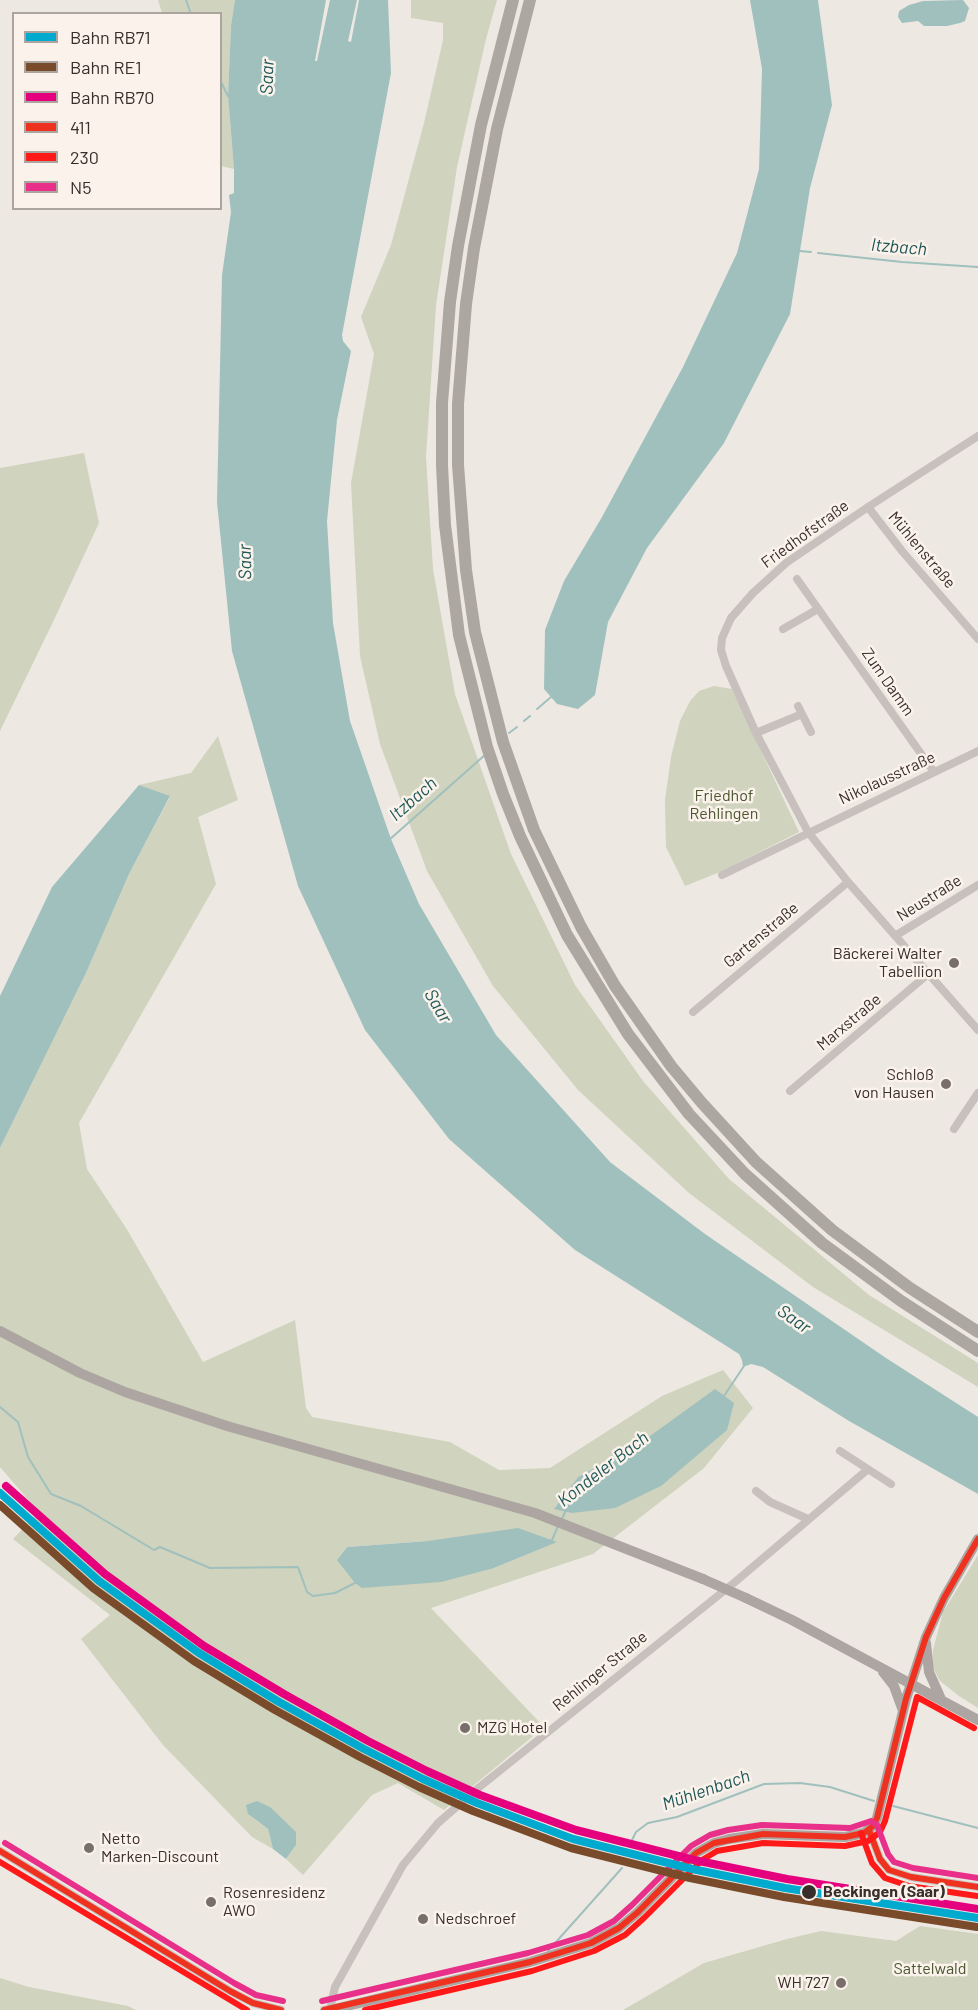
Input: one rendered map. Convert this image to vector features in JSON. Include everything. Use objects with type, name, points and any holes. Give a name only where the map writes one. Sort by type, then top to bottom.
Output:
[{"type":"highway","points":[[513,0],[481,125],[458,246],[449,313],[442,404],[442,465],[450,572],[464,654],[487,747],[520,837],[567,934],[628,1034],[689,1114],[738,1166],[822,1243],[901,1301],[978,1351]]},
{"type":"highway","points":[[530,0],[497,129],[474,248],[466,304],[458,404],[458,465],[466,570],[475,632],[503,742],[534,830],[581,927],[615,986],[671,1066],[756,1162],[825,1224],[910,1288],[978,1332]]},
{"type":"main road","points":[[0,1330],[69,1368],[125,1392],[179,1411],[535,1513],[703,1579],[792,1620],[978,1720]]},
{"type":"main road","points":[[328,2010],[519,1965],[591,1943],[625,1923],[696,1853],[714,1843],[763,1834],[852,1837],[869,1830],[877,1818],[903,1711],[926,1637],[978,1539]]},
{"type":"main road","points":[[926,1637],[929,1672],[941,1699]]},
{"type":"main road","points":[[877,1665],[894,1686],[903,1711]]},
{"type":"street","name":"Friedhofstraße","points":[[978,436],[868,507],[778,571],[753,593],[731,618],[725,628],[721,650],[756,733],[808,832],[848,882],[978,1030]]},
{"type":"street","name":"Mühlenstraße","points":[[868,507],[902,551],[978,639]]},
{"type":"street","name":"Zum Damm","points":[[797,579],[934,772]]},
{"type":"street","points":[[783,629],[818,609]]},
{"type":"street","points":[[756,733],[800,710],[811,732]]},
{"type":"street","name":"Nikolausstraße","points":[[722,875],[978,751]]},
{"type":"street","name":"Gartenstraße","points":[[693,1012],[848,882]]},
{"type":"street","name":"Neustraße","points":[[896,936],[978,885]]},
{"type":"street","name":"Marxstraße","points":[[790,1091],[928,974]]},
{"type":"street","points":[[954,1129],[978,1093]]},
{"type":"street","points":[[840,1452],[891,1484]]},
{"type":"street","name":"Rehlinger Straße","points":[[328,2010],[341,1976],[403,1865],[426,1836],[477,1789],[727,1589],[867,1470]]},
{"type":"street","points":[[756,1491],[770,1502],[808,1519]]},
{"type":"street","points":[[869,1830],[880,1859],[889,1870],[911,1877],[978,1887]]},
{"type":"street","points":[[0,1851],[230,1991],[253,2002],[281,2010]]},
{"type":"green space","points":[[158,0],[235,0],[231,25],[228,96],[234,169],[222,166],[222,12],[162,12]]},
{"type":"green space","points":[[411,0],[497,0],[457,167],[436,305],[426,457],[433,569],[455,694],[511,854],[575,985],[643,1081],[729,1179],[869,1295],[978,1363],[978,1387],[813,1287],[689,1193],[578,1090],[493,986],[427,871],[380,744],[360,656],[351,483],[374,354],[361,317],[391,245],[424,123],[443,40],[443,23],[411,18]]},
{"type":"green space","points":[[84,453],[99,523],[0,731],[0,468]]},
{"type":"green space","name":"Friedhof Rehlingen","points":[[714,686],[732,689],[799,832],[720,872],[685,886],[666,847],[665,800],[671,757],[680,721],[690,701],[699,691]]},
{"type":"green space","points":[[218,736],[238,800],[198,817],[216,884],[79,1123],[87,1169],[128,1231],[203,1362],[295,1320],[306,1408],[312,1417],[450,1442],[499,1470],[550,1468],[662,1396],[723,1370],[753,1408],[704,1468],[593,1554],[431,1608],[544,1727],[444,1810],[398,1783],[372,1795],[303,1875],[286,1859],[296,1845],[247,1814],[268,1829],[273,1849],[252,1837],[163,1745],[81,1639],[110,1615],[13,1539],[39,1512],[0,1467],[0,1148],[86,973],[129,874],[170,797],[139,785],[191,773]],"holes":[[[639,1444],[554,1509],[578,1477]],[[428,1541],[556,1542],[494,1568],[337,1560],[347,1547]]]},
{"type":"green space","points":[[978,1555],[978,1708],[940,1681],[932,1666],[933,1650],[943,1612]]},
{"type":"green space","name":"Sattelwald","points":[[920,1926],[978,1934],[978,2010],[623,2010],[704,1963],[787,1939],[821,1931],[896,1941]]},
{"type":"green space","points":[[0,1978],[29,1987],[128,2006],[136,2010],[0,2010]]},
{"type":"water","name":"Saar","points":[[235,0],[326,0],[315,61],[317,61],[330,0],[357,0],[348,41],[351,42],[359,0],[388,0],[391,73],[342,335],[343,341],[351,351],[337,420],[327,521],[333,623],[350,721],[391,839],[419,904],[496,1035],[610,1162],[705,1234],[886,1358],[978,1417],[978,1494],[849,1421],[763,1367],[751,1364],[743,1367],[739,1354],[575,1250],[449,1139],[365,1030],[298,886],[232,651],[217,502],[222,275],[231,212],[229,195],[234,193],[228,96],[231,25]]},
{"type":"water","points":[[750,0],[818,0],[832,105],[810,188],[790,314],[724,443],[647,548],[608,622],[595,695],[578,709],[557,704],[544,689],[545,630],[564,581],[602,517],[683,367],[737,253],[759,169],[762,69]]},
{"type":"water","points":[[963,0],[969,8],[965,21],[960,23],[947,26],[924,26],[918,21],[902,23],[898,17],[899,11],[923,1]]},
{"type":"water","points":[[139,785],[170,796],[129,874],[86,973],[0,1148],[0,996],[52,887]]},
{"type":"water","points":[[715,1389],[734,1403],[727,1430],[661,1486],[615,1508],[572,1513],[554,1509],[578,1477],[639,1444]]},
{"type":"water","points":[[518,1528],[557,1542],[494,1568],[441,1582],[362,1588],[355,1583],[337,1560],[347,1547],[428,1541]]},
{"type":"water","points":[[257,1801],[270,1807],[296,1832],[296,1845],[286,1859],[273,1849],[268,1829],[248,1814],[246,1805]]},
{"type":"waterway","points":[[186,0],[190,12]]},
{"type":"waterway","points":[[222,84],[228,96]]},
{"type":"waterway","name":"Itzbach","points":[[800,251],[811,252]]},
{"type":"waterway","name":"Itzbach","points":[[818,253],[978,267]]},
{"type":"waterway","name":"Itzbach","points":[[537,709],[551,697]]},
{"type":"waterway","name":"Itzbach","points":[[524,721],[530,716]]},
{"type":"waterway","name":"Itzbach","points":[[509,733],[517,727]]},
{"type":"waterway","name":"Itzbach","points":[[389,840],[486,754]]},
{"type":"waterway","name":"Kondeler Bach","points":[[724,1396],[744,1366]]},
{"type":"waterway","name":"Kondeler Bach","points":[[0,1407],[18,1422],[28,1457],[51,1494],[81,1506],[154,1550],[160,1547],[210,1568],[298,1567],[307,1592],[313,1596],[335,1593],[355,1583]]},
{"type":"waterway","name":"Kondeler Bach","points":[[561,1521],[566,1510]]},
{"type":"waterway","name":"Kondeler Bach","points":[[552,1540],[558,1526]]},
{"type":"waterway","name":"Mühlenbach","points":[[629,1846],[636,1832],[648,1823],[677,1817],[764,1784],[800,1783],[830,1787],[874,1801]]},
{"type":"waterway","name":"Mühlenbach","points":[[893,1806],[978,1828]]},
{"type":"waterway","name":"Mühlenbach","points":[[548,1951],[622,1868]]},
{"type":"rail line","name":"RB70","points":[[6,1486],[105,1574],[204,1646],[368,1741],[480,1795],[576,1830],[694,1860],[787,1879],[978,1909]]},
{"type":"rail line","name":"RB71","points":[[0,1493],[99,1581],[199,1653],[279,1702],[364,1749],[477,1803],[573,1839],[692,1869],[785,1888],[978,1918]]},
{"type":"rail line","name":"RE1","points":[[0,1505],[93,1588],[194,1661],[275,1710],[360,1757],[473,1811],[571,1848],[690,1878],[784,1897],[977,1927]]},
{"type":"transit line","name":"411","points":[[324,2010],[530,1962],[591,1943],[619,1928],[696,1853],[714,1843],[763,1834],[845,1837],[864,1833],[873,1826],[877,1818],[906,1699],[926,1637],[944,1598],[978,1539]]},
{"type":"transit line","name":"230","points":[[365,2010],[532,1971],[594,1951],[625,1935],[702,1860],[717,1851],[763,1843],[845,1846],[868,1841],[880,1832],[885,1821],[917,1697],[974,1728]]},
{"type":"transit line","name":"N5","points":[[322,2001],[528,1953],[588,1935],[614,1921],[691,1846],[710,1835],[728,1830],[762,1825],[850,1828],[871,1821],[877,1825],[888,1854],[894,1862],[913,1868],[978,1878]]},
{"type":"transit line","name":"411","points":[[869,1830],[880,1859],[889,1870],[911,1877],[978,1887]]},
{"type":"transit line","name":"230","points":[[861,1833],[872,1863],[885,1878],[909,1886],[977,1896]]},
{"type":"transit line","name":"N5","points":[[5,1843],[234,1983],[256,1995],[283,2001]]},
{"type":"transit line","name":"411","points":[[0,1851],[230,1991],[253,2003],[281,2010]]},
{"type":"transit line","name":"230","points":[[0,1862],[247,2010]]},
{"type":"place","name":"Bäckerei Walter Tabellion","points":[[954,963]]},
{"type":"place","name":"Schloß von Hausen","points":[[946,1084]]},
{"type":"place","name":"MZG Hotel","points":[[465,1728]]},
{"type":"place","name":"Netto Marken-Discount","points":[[89,1848]]},
{"type":"place","name":"Beckingen (Saar)","points":[[809,1892]]},
{"type":"place","name":"Rosenresidenz AWO","points":[[211,1902]]},
{"type":"place","name":"Nedschroef","points":[[423,1919]]},
{"type":"place","name":"WH 727","points":[[841,1983]]}]
